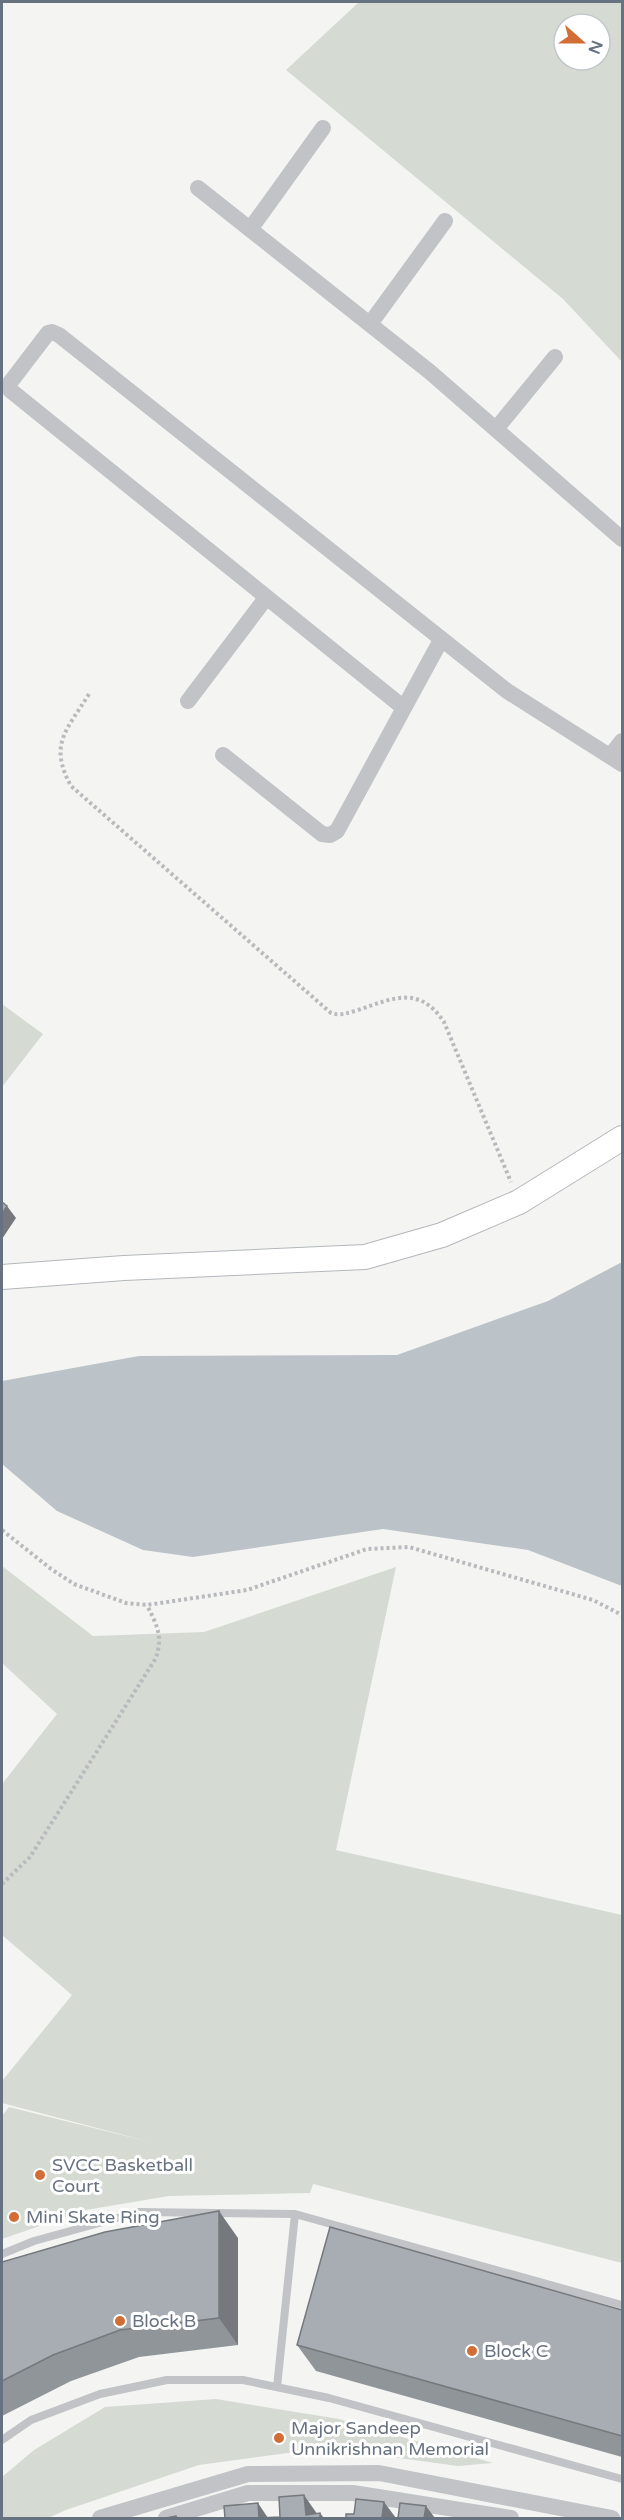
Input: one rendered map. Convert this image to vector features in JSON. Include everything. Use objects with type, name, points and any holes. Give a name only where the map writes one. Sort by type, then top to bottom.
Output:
[{"type":"street","points":[[251,228],[322,128]]},
{"type":"street","points":[[198,188],[370,324],[621,535]]},
{"type":"street","points":[[370,324],[445,221]]},
{"type":"street","points":[[404,708],[10,390],[9,384],[48,333],[59,335],[507,692],[617,760],[622,741]]},
{"type":"street","points":[[495,429],[555,357]]},
{"type":"street","points":[[188,701],[266,598]]},
{"type":"street","points":[[223,755],[322,834],[330,835],[338,831],[441,640]]},
{"type":"street","points":[[2,1277],[124,1268],[365,1257],[442,1235],[519,1202],[622,1138]]},
{"type":"street","points":[[100,2518],[248,2474],[379,2472],[612,2518]]},
{"type":"street","points":[[166,2518],[248,2493],[353,2493],[512,2518]]},
{"type":"lane","points":[[2,2254],[34,2241],[139,2212],[294,2214],[622,2305]]},
{"type":"lane","points":[[277,2387],[294,2214]]},
{"type":"lane","points":[[2,2440],[31,2420],[100,2394],[167,2380],[243,2380],[329,2398],[406,2418],[622,2479]]},
{"type":"path","points":[[89,694],[63,736],[59,754],[62,770],[71,786],[331,1013],[343,1014],[401,998],[410,998],[429,1004],[444,1022],[519,1202]]},
{"type":"path","points":[[2,1530],[51,1569],[74,1584],[102,1596],[147,1605],[247,1590],[367,1549],[409,1547],[593,1600],[622,1615]]},
{"type":"path","points":[[2,1884],[30,1857],[156,1658],[160,1645],[160,1632],[147,1605]]},
{"type":"shaded area","points":[[359,2],[622,2],[622,362],[563,299],[286,70]]},
{"type":"shaded area","points":[[2,1004],[43,1034],[2,1087]]},
{"type":"shaded area","points":[[622,1262],[622,1586],[528,1550],[383,1529],[193,1557],[143,1550],[57,1511],[2,1464],[2,1381],[139,1356],[397,1355],[548,1301]]},
{"type":"shaded area","points":[[2,1566],[93,1636],[204,1632],[396,1567],[336,1850],[622,1915],[622,2263],[313,2184],[310,2193],[169,2196],[86,2210],[2,2239],[2,2116],[9,2107],[150,2142],[2,2103],[2,2081],[72,1995],[2,1935],[2,1784],[57,1714],[2,1663]]},
{"type":"shaded area","points":[[216,2399],[339,2419],[493,2463],[458,2466],[325,2448],[199,2465],[48,2518],[2,2518],[2,2477],[34,2450],[105,2407]]},
{"type":"building","points":[[2,1202],[7,1206],[2,1214]]},
{"type":"building","name":"Block B","points":[[219,2211],[219,2318],[120,2330],[53,2355],[2,2381],[2,2262],[105,2232]]},
{"type":"building","name":"Block C","points":[[330,2227],[622,2310],[622,2436],[297,2345]]},
{"type":"building","points":[[304,2495],[306,2515],[320,2513],[320,2518],[259,2518],[280,2517],[279,2497]]},
{"type":"building","points":[[356,2499],[384,2502],[382,2517],[393,2518],[346,2518],[346,2514],[354,2514]]},
{"type":"building","points":[[258,2503],[259,2518],[225,2518],[224,2506]]},
{"type":"building","points":[[400,2503],[426,2506],[424,2518],[398,2518]]},
{"type":"place","name":"SVCC Basketball Court","points":[[40,2175]]},
{"type":"place","name":"Mini Skate Ring","points":[[14,2217]]},
{"type":"place","name":"Block B","points":[[120,2321]]},
{"type":"place","name":"Block C","points":[[472,2351]]},
{"type":"place","name":"Major Sandeep Unnikrishnan Memorial","points":[[279,2438]]}]
